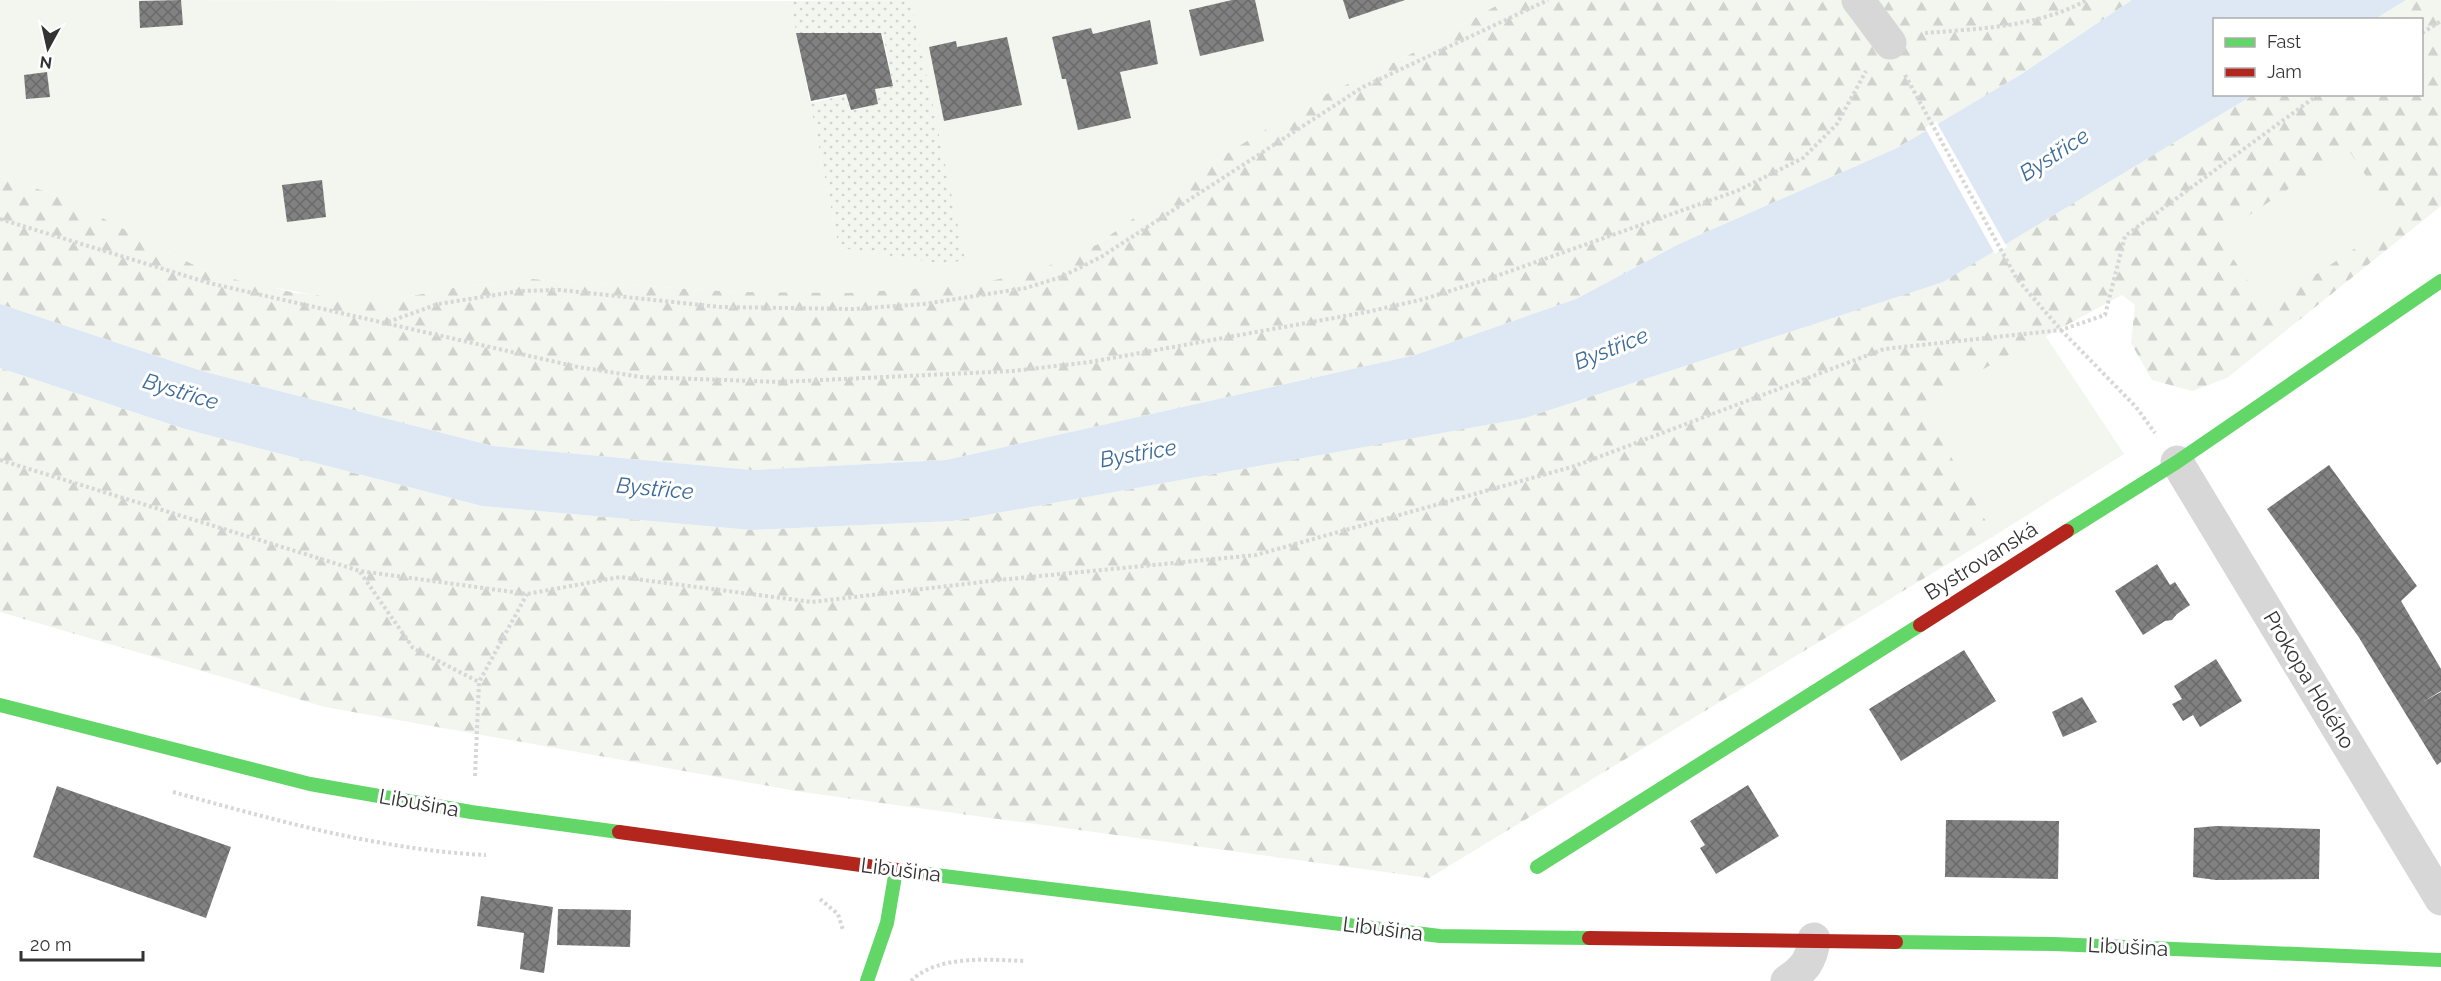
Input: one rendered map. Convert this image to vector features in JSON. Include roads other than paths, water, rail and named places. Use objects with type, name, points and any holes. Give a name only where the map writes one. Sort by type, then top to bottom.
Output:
[{"type":"street","points":[[1858,0],[1890,43]]},
{"type":"street","name":"Bystrovanská","points":[[1537,867],[2177,462],[2441,281]]},
{"type":"street","name":"Prokopa Holého","points":[[2177,462],[2441,898]]},
{"type":"street","name":"Libušina","points":[[0,705],[310,784],[471,812],[896,870],[1440,936],[1814,939],[2054,944],[2441,960]]},
{"type":"street","points":[[867,981],[887,923],[896,870]]},
{"type":"street","points":[[1787,981],[1800,973],[1809,962],[1814,939]]},
{"type":"water","name":"Bystřice","points":[[2132,0],[2406,0],[2377,18],[2213,18],[2213,96],[2251,96],[1943,282],[1525,418],[953,521],[751,530],[482,506],[185,429],[0,368],[0,304],[202,371],[493,446],[752,470],[946,460],[1415,355],[1576,299],[1679,244],[1897,148],[2020,75]]}]
